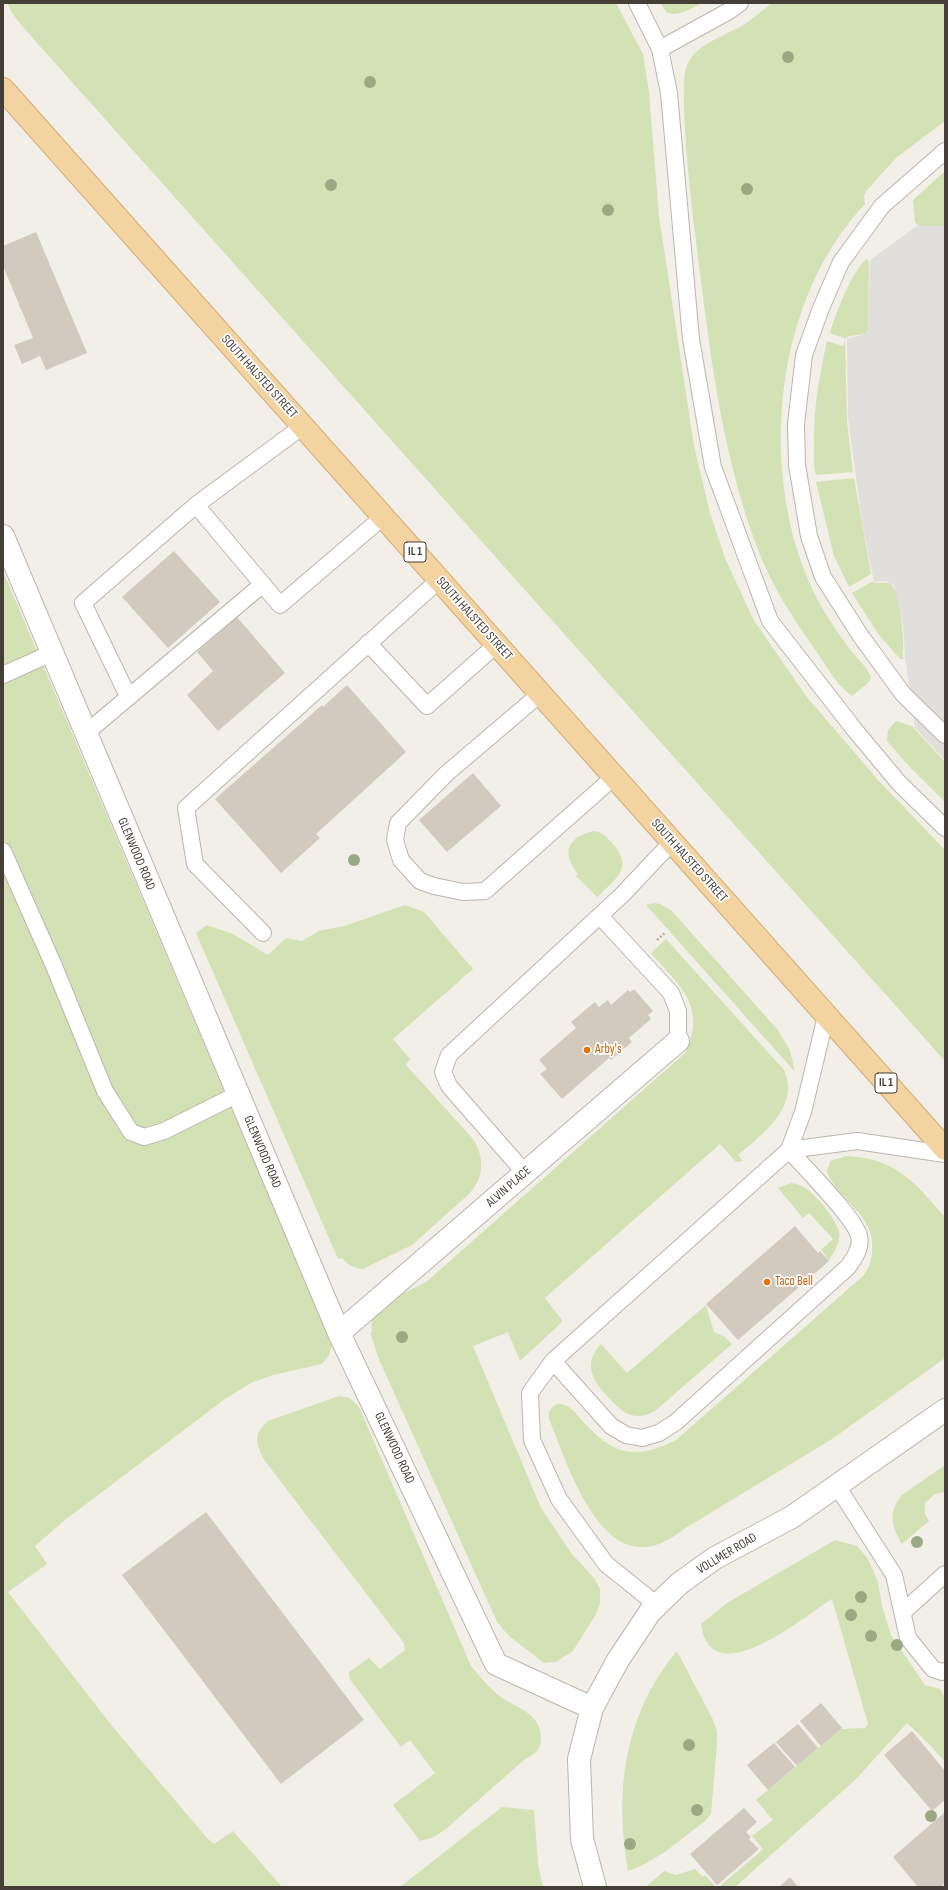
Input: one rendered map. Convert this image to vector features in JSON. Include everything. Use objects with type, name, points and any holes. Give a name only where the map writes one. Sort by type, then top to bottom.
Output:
[{"type":"main road","name":"SOUTH HALSTED STREET","points":[[3,89],[945,1150]]},
{"type":"street","name":"GLENWOOD ROAD","points":[[3,536],[339,1333],[496,1664],[592,1708]]},
{"type":"street","name":"ALVIN PLACE","points":[[339,1333],[678,1041]]},
{"type":"street","name":"VOLLMER ROAD","points":[[595,1887],[582,1839],[579,1759],[592,1708],[618,1660],[650,1612],[680,1583],[715,1558],[792,1517],[945,1410]]},
{"type":"lane","points":[[637,3],[660,50],[669,93],[691,339],[713,466],[770,621],[854,729],[899,783],[945,828]]},
{"type":"lane","points":[[660,50],[729,12],[740,3]]},
{"type":"lane","points":[[945,151],[882,206],[841,262],[821,308],[804,355],[796,424],[797,465],[808,536],[823,576],[860,635],[903,694],[945,735]]},
{"type":"lane","points":[[128,696],[83,603],[196,505],[303,426]]},
{"type":"lane","points":[[196,505],[280,605],[383,517]]},
{"type":"lane","points":[[264,933],[195,864],[186,808],[439,580]]},
{"type":"lane","points":[[86,733],[128,696],[263,584]]},
{"type":"lane","points":[[368,643],[427,706],[496,645]]},
{"type":"lane","points":[[3,675],[52,653]]},
{"type":"lane","points":[[540,694],[446,774],[398,823],[395,840],[401,860],[420,880],[434,886],[463,892],[485,891],[614,777]]},
{"type":"lane","points":[[526,1173],[449,1086],[443,1072],[449,1055],[622,895],[672,842]]},
{"type":"lane","points":[[3,851],[54,966],[105,1091],[131,1132],[144,1137],[164,1131],[238,1094]]},
{"type":"lane","points":[[600,916],[671,993],[678,1011],[678,1041]]},
{"type":"lane","points":[[657,1605],[606,1564],[559,1499],[532,1440],[530,1393],[553,1361],[788,1150],[803,1112],[826,1016]]},
{"type":"lane","points":[[788,1150],[857,1141],[945,1154]]},
{"type":"lane","points":[[553,1361],[611,1426],[626,1435],[642,1438],[659,1433],[676,1422],[848,1267],[858,1252],[859,1237],[852,1222],[788,1150]]},
{"type":"lane","points":[[837,1486],[894,1575],[908,1638],[933,1668],[944,1673]]},
{"type":"lane","points":[[903,1612],[945,1574]]},
{"type":"green space","points":[[7,3],[616,3],[643,54],[649,92],[659,216],[694,446],[710,513],[725,558],[753,619],[806,696],[878,780],[945,850],[945,1061],[22,26],[12,13]]},
{"type":"green space","points":[[661,3],[702,3],[684,12],[670,14],[666,12]]},
{"type":"green space","points":[[772,3],[945,3],[945,121],[896,158],[867,190],[864,195],[865,204],[835,242],[812,284],[795,331],[785,379],[781,429],[783,479],[791,527],[805,572],[824,612],[849,648],[864,665],[871,677],[869,682],[852,696],[831,674],[785,604],[766,569],[746,516],[734,475],[716,390],[693,218],[687,162],[684,84],[686,68],[692,56],[706,44],[748,22]]},
{"type":"green space","points":[[945,171],[945,226],[919,226],[915,222],[913,200]]},
{"type":"green space","points":[[866,259],[869,261],[868,331],[866,334],[849,336],[846,339],[830,333],[840,304],[850,283]]},
{"type":"green space","points":[[845,340],[847,422],[853,472],[816,475],[814,468],[814,420],[824,354],[827,341],[843,346]]},
{"type":"green space","points":[[854,478],[871,574],[849,587],[834,556],[816,482]]},
{"type":"green space","points":[[3,571],[332,1345],[329,1355],[322,1364],[273,1375],[251,1383],[225,1399],[65,1520],[35,1546],[47,1564],[8,1592],[112,1726],[207,1838],[214,1844],[233,1831],[282,1887],[3,1887]]},
{"type":"green space","points":[[873,581],[874,583],[889,583],[897,595],[901,618],[903,659],[900,659],[879,635],[852,593]]},
{"type":"green space","points":[[896,721],[912,726],[945,762],[945,802],[907,764],[887,741],[888,730]]},
{"type":"green space","points":[[594,831],[602,834],[612,843],[622,859],[622,869],[616,879],[597,897],[576,876],[578,874],[568,853],[573,842],[578,837]]},
{"type":"green space","points":[[654,903],[660,904],[671,910],[777,1029],[790,1050],[795,1072],[646,905]]},
{"type":"green space","points":[[405,905],[424,912],[473,969],[393,1039],[410,1059],[406,1065],[473,1139],[480,1153],[481,1168],[478,1181],[469,1194],[412,1245],[363,1269],[351,1266],[342,1258],[338,1259],[196,933],[207,925],[233,934],[268,955],[286,938],[302,941],[319,931],[344,926]]},
{"type":"green space","points":[[666,939],[784,1070],[788,1083],[787,1096],[783,1107],[768,1129],[738,1155],[743,1161],[736,1162],[720,1144],[545,1298],[562,1320],[561,1323],[520,1361],[508,1332],[473,1346],[541,1508],[572,1554],[595,1579],[600,1589],[600,1603],[596,1614],[573,1651],[556,1662],[544,1663],[509,1636],[497,1622],[378,1357],[370,1332],[372,1332],[371,1319],[388,1301],[426,1282],[685,1053],[691,1037],[693,1022],[692,1010],[680,987],[651,953]]},
{"type":"green space","points":[[846,1156],[878,1161],[903,1174],[945,1217],[945,1358],[832,1439],[661,1543],[645,1547],[627,1544],[610,1534],[596,1518],[573,1477],[563,1456],[549,1419],[550,1410],[557,1404],[567,1406],[601,1439],[612,1446],[623,1450],[634,1452],[647,1451],[676,1440],[863,1276],[867,1270],[871,1261],[872,1250],[872,1238],[868,1227],[855,1209],[839,1192],[827,1172],[830,1161]]},
{"type":"green space","points":[[791,1183],[803,1187],[815,1196],[830,1214],[837,1227],[839,1239],[837,1247],[829,1260],[821,1250],[833,1239],[809,1213],[803,1218],[778,1188]]},
{"type":"green space","points":[[706,1305],[714,1332],[725,1337],[732,1344],[655,1411],[641,1416],[634,1416],[617,1407],[597,1384],[592,1371],[592,1358],[595,1351],[601,1344],[627,1373]]},
{"type":"green space","points":[[339,1396],[350,1398],[359,1407],[471,1666],[487,1685],[498,1695],[532,1716],[540,1729],[541,1742],[539,1749],[525,1759],[447,1828],[434,1837],[420,1841],[393,1805],[435,1773],[410,1740],[401,1747],[349,1678],[349,1672],[369,1658],[380,1669],[405,1650],[404,1643],[265,1461],[259,1450],[257,1440],[260,1431],[268,1421]]},
{"type":"green space","points":[[945,1465],[945,1492],[935,1494],[925,1503],[925,1514],[929,1521],[902,1544],[893,1525],[893,1513],[898,1501],[902,1495]]},
{"type":"green space","points":[[835,1540],[857,1546],[868,1559],[878,1582],[882,1606],[891,1635],[925,1685],[940,1689],[945,1698],[945,1762],[907,1723],[855,1780],[735,1887],[719,1887],[763,1849],[752,1836],[773,1820],[756,1800],[841,1729],[865,1728],[868,1724],[832,1599],[760,1645],[739,1652],[722,1653],[708,1644],[701,1624],[727,1603]]},
{"type":"green space","points":[[676,1652],[678,1653],[713,1720],[717,1731],[711,1814],[705,1821],[665,1852],[643,1865],[628,1871],[622,1812],[623,1784],[627,1756],[634,1728],[645,1702],[658,1676]]},
{"type":"green space","points":[[502,1807],[534,1810],[538,1864],[543,1887],[400,1887]]},
{"type":"green space","points":[[695,1869],[703,1877],[705,1875],[716,1887],[646,1887],[664,1871],[676,1875]]},
{"type":"shaded area","points":[[917,226],[945,226],[945,760],[915,728],[905,657],[903,624],[894,585],[886,581],[874,582],[862,522],[848,417],[847,339],[868,333],[870,260]]},
{"type":"building","points":[[36,232],[87,353],[46,370],[40,356],[22,364],[14,345],[33,338],[3,266],[3,246]]},
{"type":"building","points":[[174,551],[220,602],[168,648],[122,597]]},
{"type":"building","points":[[237,617],[285,673],[218,731],[187,695],[213,671],[197,652]]},
{"type":"building","points":[[347,685],[406,752],[316,834],[320,838],[281,873],[215,799],[322,705],[323,707]]},
{"type":"building","points":[[473,773],[501,806],[447,852],[419,820]]},
{"type":"building","name":"Arby's","points":[[634,989],[653,1011],[648,1015],[651,1019],[629,1038],[632,1042],[611,1060],[609,1058],[562,1099],[540,1074],[547,1069],[539,1060],[576,1028],[571,1022],[595,1002],[599,1007],[608,1000],[611,1005],[628,990],[630,992]]},
{"type":"building","name":"Taco Bell","points":[[795,1226],[818,1253],[820,1251],[829,1261],[738,1340],[706,1304]]},
{"type":"building","points":[[206,1512],[364,1720],[281,1784],[122,1575]]},
{"type":"building","points":[[821,1703],[842,1728],[821,1746],[800,1721]]},
{"type":"building","points":[[798,1724],[818,1748],[797,1766],[776,1742]]},
{"type":"building","points":[[912,1731],[945,1771],[945,1800],[932,1811],[884,1755]]},
{"type":"building","points":[[774,1743],[795,1767],[768,1790],[747,1765]]},
{"type":"building","points":[[744,1808],[757,1822],[746,1832],[751,1837],[749,1839],[759,1849],[717,1885],[690,1854]]},
{"type":"building","points":[[945,1812],[945,1883],[940,1887],[918,1887],[893,1857]]},
{"type":"building","points":[[790,1877],[798,1887],[779,1887]]},
{"type":"place","name":"Arby's","points":[[587,1050]]},
{"type":"place","name":"Taco Bell","points":[[767,1282]]}]
